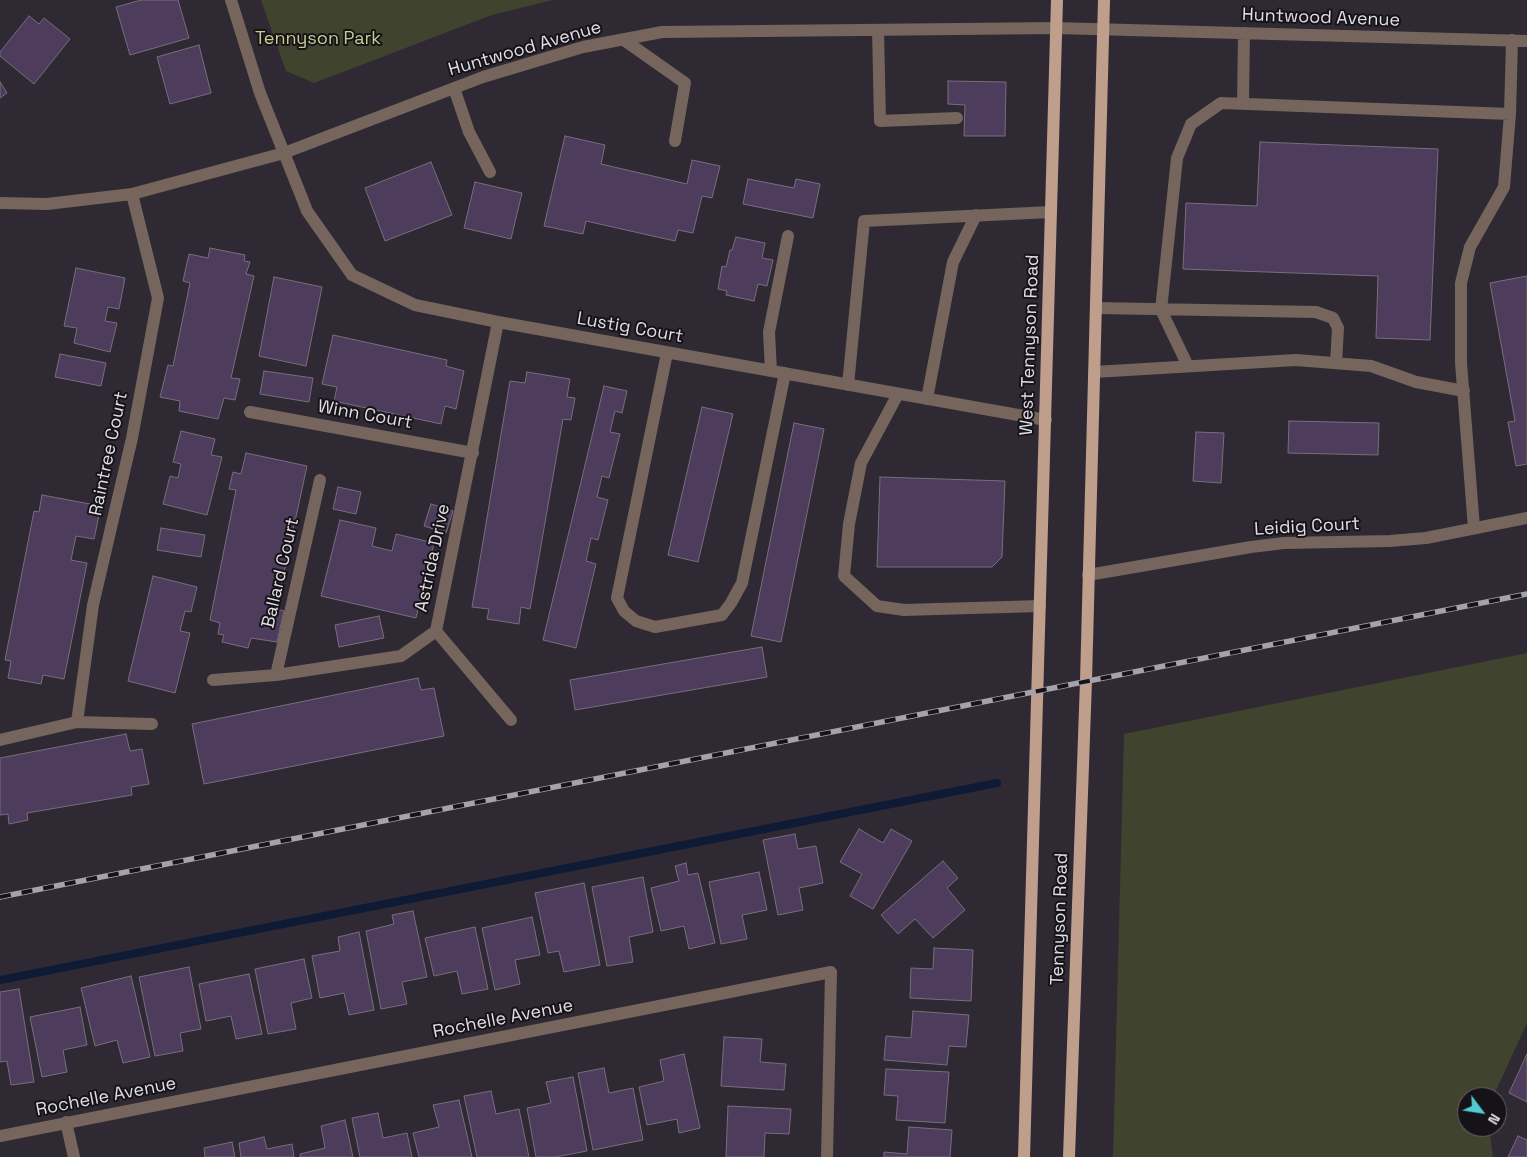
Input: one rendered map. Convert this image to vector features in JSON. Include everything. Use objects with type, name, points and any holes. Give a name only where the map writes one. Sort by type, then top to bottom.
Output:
[{"type":"main road","name":"West Tennyson Road","points":[[1038,691],[1057,0]]},
{"type":"main road","points":[[1088,575],[1104,0]]},
{"type":"main road","name":"Tennyson Road","points":[[1070,1157],[1088,575]]},
{"type":"main road","name":"Tennyson Road","points":[[1024,1157],[1038,691]]},
{"type":"street","name":"Lustig Court","points":[[231,0],[260,93],[307,210],[352,275],[415,305],[498,322],[1046,420]]},
{"type":"street","name":"Huntwood Avenue","points":[[0,203],[47,204],[132,194],[284,153],[483,77],[583,47],[662,32],[1056,28],[1527,41]]},
{"type":"street","points":[[878,30],[880,122],[957,118]]},
{"type":"street","points":[[1243,104],[1244,33]]},
{"type":"street","points":[[1527,33],[1527,41]]},
{"type":"street","points":[[624,40],[685,83],[675,141]]},
{"type":"street","points":[[1474,528],[1462,363],[1461,283],[1470,248],[1504,187],[1510,114],[1512,40]]},
{"type":"street","points":[[454,88],[469,132],[490,172]]},
{"type":"street","points":[[1188,366],[1161,310],[1177,158],[1191,124],[1221,103],[1510,114]]},
{"type":"street","name":"Raintree Court","points":[[77,722],[93,605],[132,438],[158,298],[132,194]]},
{"type":"street","points":[[848,385],[864,221],[1051,212]]},
{"type":"street","points":[[927,399],[953,262],[976,215]]},
{"type":"street","points":[[771,371],[769,332],[788,236]]},
{"type":"street","points":[[1096,308],[1316,312],[1333,318],[1338,328],[1336,363]]},
{"type":"street","name":"Astrida Drive","points":[[213,680],[276,675],[400,656],[436,631],[498,322]]},
{"type":"street","points":[[667,352],[617,598],[624,612],[636,621],[655,627],[722,616],[742,583],[785,374]]},
{"type":"street","points":[[1094,372],[1296,360],[1371,366],[1416,382],[1464,391]]},
{"type":"street","points":[[898,394],[860,464],[849,524],[844,576],[877,606],[904,610],[1040,606]]},
{"type":"street","name":"Winn Court","points":[[250,412],[472,452]]},
{"type":"street","name":"Ballard Court","points":[[276,675],[320,480]]},
{"type":"street","name":"Leidig Court","points":[[1088,575],[1284,542],[1390,541],[1426,538],[1527,518]]},
{"type":"street","points":[[436,631],[510,720]]},
{"type":"street","points":[[0,740],[77,722],[152,724]]},
{"type":"street","name":"Rochelle Avenue","points":[[0,1136],[832,972],[827,1157]]},
{"type":"street","points":[[66,1122],[74,1157]]},
{"type":"green space","name":"Tennyson Park","points":[[261,0],[553,0],[492,15],[314,83],[286,71]]},
{"type":"green space","points":[[1527,653],[1527,1023],[1498,1087],[1457,1087],[1457,1137],[1490,1137],[1493,1157],[1113,1157],[1124,734]]},
{"type":"building","points":[[141,0],[178,0],[189,38],[130,55],[116,7]]},
{"type":"building","points":[[29,16],[39,24],[44,18],[70,39],[34,84],[0,56],[0,52]]},
{"type":"building","points":[[199,45],[211,93],[170,104],[157,57]]},
{"type":"building","points":[[948,81],[1006,82],[1005,136],[964,136],[965,105],[948,104]]},
{"type":"building","points":[[0,82],[7,93],[0,98]]},
{"type":"building","points":[[565,136],[605,145],[601,164],[687,184],[692,160],[720,166],[712,198],[702,196],[693,233],[678,230],[675,241],[586,221],[583,234],[544,226]]},
{"type":"building","points":[[1260,142],[1438,149],[1430,340],[1376,338],[1378,276],[1183,269],[1186,203],[1257,206]]},
{"type":"building","points":[[431,162],[452,215],[385,241],[365,188]]},
{"type":"building","points":[[748,179],[794,188],[796,179],[820,184],[813,218],[743,204]]},
{"type":"building","points":[[475,182],[522,193],[511,239],[464,228]]},
{"type":"building","points":[[736,237],[765,243],[762,258],[773,260],[767,286],[758,284],[754,301],[726,295],[727,291],[718,289],[722,266],[726,267],[730,250],[732,250]]},
{"type":"building","points":[[210,248],[245,255],[244,261],[250,262],[246,274],[254,276],[231,378],[240,379],[235,400],[224,398],[218,419],[179,411],[180,401],[160,397],[168,365],[173,366],[190,283],[183,281],[189,254],[208,258]]},
{"type":"building","points":[[76,268],[125,278],[119,309],[108,307],[105,321],[117,323],[110,352],[74,343],[77,328],[64,326]]},
{"type":"building","points":[[1527,276],[1527,464],[1516,466],[1508,422],[1515,421],[1490,283]]},
{"type":"building","points":[[274,277],[322,287],[306,366],[259,356]]},
{"type":"building","points":[[333,335],[447,360],[446,366],[464,371],[456,409],[445,406],[441,424],[334,401],[337,387],[322,384]]},
{"type":"building","points":[[60,354],[106,363],[101,386],[55,377]]},
{"type":"building","points":[[264,371],[313,378],[309,402],[260,394]]},
{"type":"building","points":[[527,372],[570,379],[567,397],[575,398],[571,420],[563,419],[530,609],[521,607],[519,624],[487,619],[489,609],[472,607],[510,381],[525,383]]},
{"type":"building","points":[[604,386],[627,391],[622,413],[615,411],[610,432],[620,434],[609,478],[602,476],[597,497],[608,500],[598,540],[591,538],[586,561],[596,564],[576,648],[543,640]]},
{"type":"building","points":[[702,407],[733,414],[698,562],[668,555]]},
{"type":"building","points":[[1289,421],[1379,423],[1378,455],[1288,453]]},
{"type":"building","points":[[794,423],[824,429],[781,642],[751,636]]},
{"type":"building","points":[[181,431],[215,439],[211,455],[222,457],[207,515],[163,504],[170,476],[178,478],[181,464],[173,462]]},
{"type":"building","points":[[1196,432],[1224,433],[1221,483],[1193,481]]},
{"type":"building","points":[[246,453],[307,466],[276,609],[284,611],[277,642],[251,638],[248,648],[222,642],[224,635],[218,634],[220,623],[210,620],[236,490],[229,489],[233,472],[241,474]]},
{"type":"building","points":[[880,477],[1005,481],[1002,557],[992,567],[877,567]]},
{"type":"building","points":[[338,487],[361,492],[356,514],[333,509]]},
{"type":"building","points":[[42,495],[101,506],[94,539],[76,536],[71,560],[87,563],[64,679],[43,675],[41,684],[8,678],[11,661],[5,660],[34,511],[39,512]]},
{"type":"building","points":[[431,504],[453,511],[446,533],[424,526]]},
{"type":"building","points":[[340,520],[376,528],[372,546],[392,551],[396,534],[434,543],[416,618],[321,596]]},
{"type":"building","points":[[161,528],[205,535],[201,557],[157,550]]},
{"type":"building","points":[[153,576],[197,587],[191,612],[185,611],[180,631],[190,633],[175,693],[128,681]]},
{"type":"building","points":[[379,616],[384,638],[339,647],[335,625]]},
{"type":"building","points":[[762,647],[767,677],[575,710],[570,680]]},
{"type":"building","points":[[418,678],[421,690],[434,688],[444,736],[204,784],[192,724]]},
{"type":"building","points":[[126,734],[130,751],[142,749],[149,784],[131,787],[132,795],[27,813],[28,820],[9,824],[8,814],[0,815],[0,758]]},
{"type":"building","points":[[859,829],[883,843],[891,829],[912,841],[873,909],[850,896],[862,874],[840,862]]},
{"type":"building","points":[[795,834],[798,849],[816,846],[823,883],[799,888],[803,910],[778,915],[763,840]]},
{"type":"building","points":[[943,861],[958,878],[947,888],[965,910],[933,938],[915,919],[898,934],[881,915]]},
{"type":"building","points":[[686,863],[688,875],[698,873],[715,943],[689,949],[684,926],[661,931],[651,888],[679,881],[675,866]]},
{"type":"building","points":[[759,872],[767,910],[742,915],[747,939],[721,944],[709,882]]},
{"type":"building","points":[[643,877],[653,932],[629,937],[633,962],[607,966],[592,887]]},
{"type":"building","points":[[584,883],[600,965],[564,972],[559,951],[548,953],[535,893]]},
{"type":"building","points":[[413,911],[427,977],[402,982],[407,1004],[381,1009],[366,931],[394,924],[392,915]]},
{"type":"building","points":[[532,917],[540,955],[515,960],[520,984],[495,990],[482,928]]},
{"type":"building","points":[[475,927],[488,989],[462,994],[457,971],[434,976],[425,938]]},
{"type":"building","points":[[359,932],[374,1010],[349,1015],[344,993],[320,998],[312,956],[340,951],[338,937]]},
{"type":"building","points":[[934,948],[973,950],[971,1001],[910,998],[911,968],[933,969]]},
{"type":"building","points":[[304,959],[312,998],[291,1003],[296,1029],[268,1034],[255,969]]},
{"type":"building","points":[[189,967],[201,1029],[180,1033],[183,1051],[155,1056],[139,977]]},
{"type":"building","points":[[249,974],[262,1034],[236,1039],[231,1016],[206,1021],[199,984]]},
{"type":"building","points":[[131,976],[150,1057],[123,1063],[117,1040],[95,1046],[81,988]]},
{"type":"building","points":[[19,989],[34,1082],[11,1085],[7,1061],[0,1062],[0,992]]},
{"type":"building","points":[[80,1007],[87,1045],[63,1050],[67,1072],[42,1077],[30,1017]]},
{"type":"building","points":[[913,1011],[969,1015],[966,1047],[949,1046],[947,1065],[884,1060],[886,1036],[911,1038]]},
{"type":"building","points":[[724,1037],[762,1039],[760,1062],[786,1064],[784,1090],[721,1086]]},
{"type":"building","points":[[684,1054],[700,1128],[679,1133],[677,1119],[647,1125],[639,1087],[664,1081],[660,1060]]},
{"type":"building","points":[[1527,1054],[1527,1102],[1509,1093]]},
{"type":"building","points":[[604,1068],[609,1093],[633,1088],[643,1140],[593,1150],[578,1073]]},
{"type":"building","points":[[886,1069],[949,1072],[945,1123],[896,1120],[898,1096],[884,1095]]},
{"type":"building","points":[[573,1077],[587,1151],[555,1157],[536,1157],[527,1108],[551,1103],[546,1082]]},
{"type":"building","points":[[491,1091],[496,1114],[519,1109],[529,1157],[477,1157],[464,1096]]},
{"type":"building","points":[[459,1100],[472,1157],[419,1157],[413,1133],[439,1127],[433,1105]]},
{"type":"building","points":[[728,1106],[791,1109],[789,1134],[765,1133],[764,1157],[726,1157]]},
{"type":"building","points":[[378,1113],[383,1138],[407,1133],[412,1157],[360,1157],[352,1118]]},
{"type":"building","points":[[345,1120],[353,1157],[300,1157],[300,1154],[325,1148],[321,1126]]},
{"type":"building","points":[[909,1127],[952,1130],[950,1157],[884,1157],[884,1152],[907,1154]]},
{"type":"building","points":[[1518,1136],[1527,1140],[1527,1157],[1508,1157]]},
{"type":"building","points":[[264,1137],[267,1149],[292,1144],[294,1157],[241,1157],[239,1143]]},
{"type":"building","points":[[232,1142],[235,1157],[205,1157],[204,1148]]},
{"type":"waterway","points":[[0,980],[997,783]]},
{"type":"railway","points":[[0,897],[1527,594]]}]
